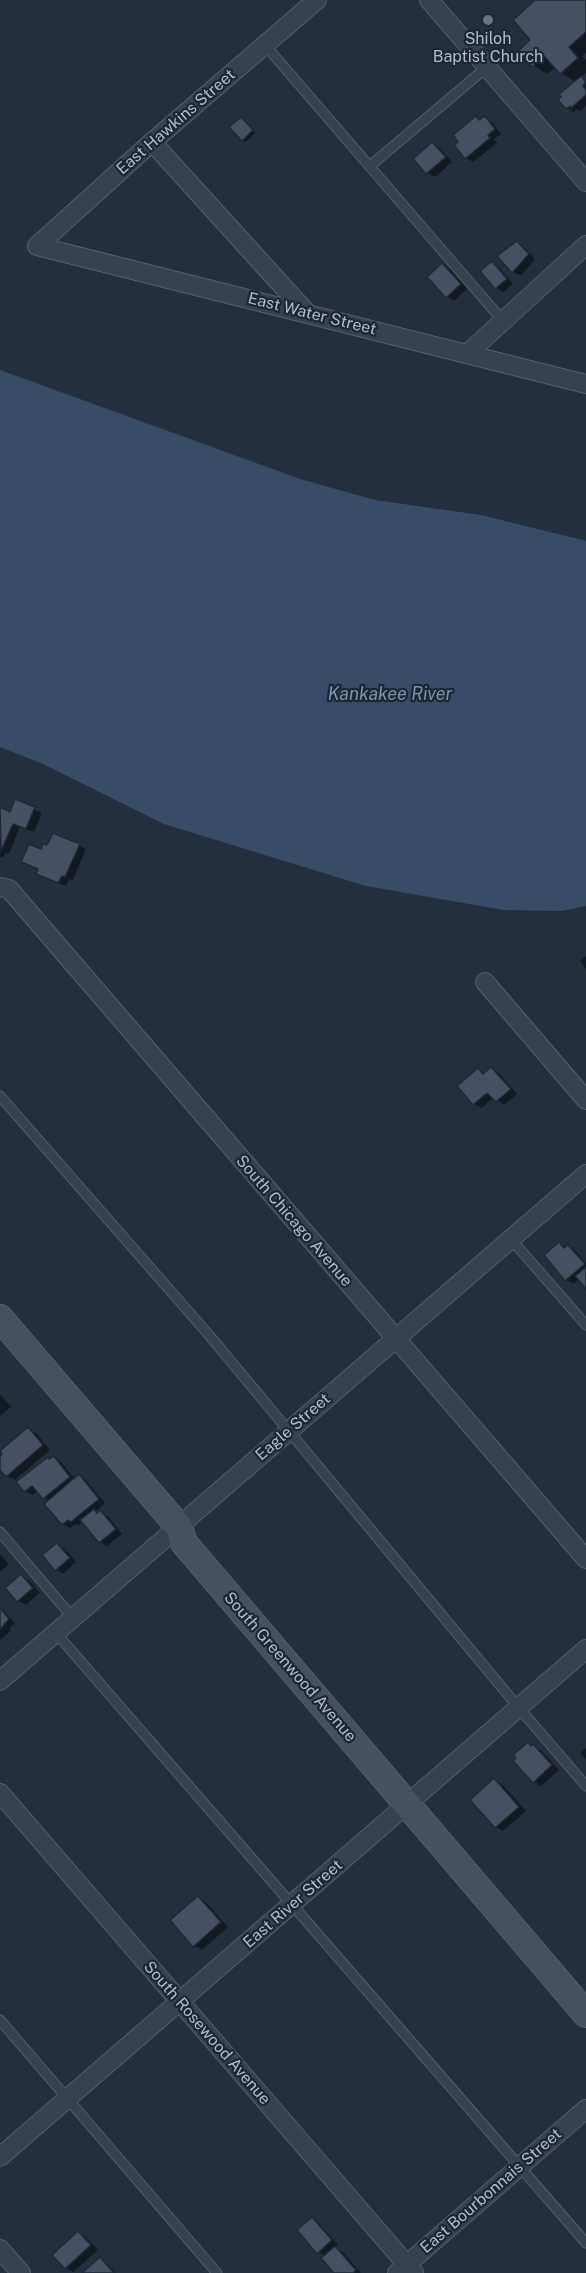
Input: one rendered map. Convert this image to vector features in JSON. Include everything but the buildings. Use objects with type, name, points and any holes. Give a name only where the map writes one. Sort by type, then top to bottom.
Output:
[{"type":"street","name":"East Hawkins Street","points":[[37,246],[152,142],[317,0]]},
{"type":"street","points":[[429,0],[586,182]]},
{"type":"street","points":[[152,142],[307,313]]},
{"type":"street","points":[[467,354],[586,244]]},
{"type":"street","name":"East Water Street","points":[[37,246],[586,384]]},
{"type":"street","name":"South Chicago Avenue","points":[[3,890],[586,1559]]},
{"type":"street","points":[[485,982],[586,1101]]},
{"type":"street","name":"Eagle Street","points":[[0,1681],[586,1174]]},
{"type":"street","name":"South Greenwood Avenue","points":[[0,1318],[179,1527],[184,1543],[586,2014]]},
{"type":"street","name":"East River Street","points":[[0,2157],[586,1649]]},
{"type":"street","name":"South Rosewood Avenue","points":[[0,1793],[406,2270]]},
{"type":"street","name":"East Bourbonnais Street","points":[[406,2270],[586,2109]]},
{"type":"street","points":[[0,2249],[21,2273]]},
{"type":"lane","points":[[265,45],[503,321]]},
{"type":"lane","points":[[370,166],[487,67]]},
{"type":"lane","points":[[0,1096],[209,1335],[586,1786]]},
{"type":"lane","points":[[510,1238],[586,1325]]},
{"type":"lane","points":[[0,1532],[73,1618]]},
{"type":"lane","points":[[56,1633],[586,2242]]},
{"type":"lane","points":[[0,2020],[218,2273]]},
{"type":"water","name":"Kankakee River","points":[[0,370],[300,479],[375,500],[481,515],[586,541],[586,906],[561,911],[504,910],[366,886],[164,824],[41,763],[0,747]]},
{"type":"place","name":"Shiloh Baptist Church","points":[[488,20]]}]
